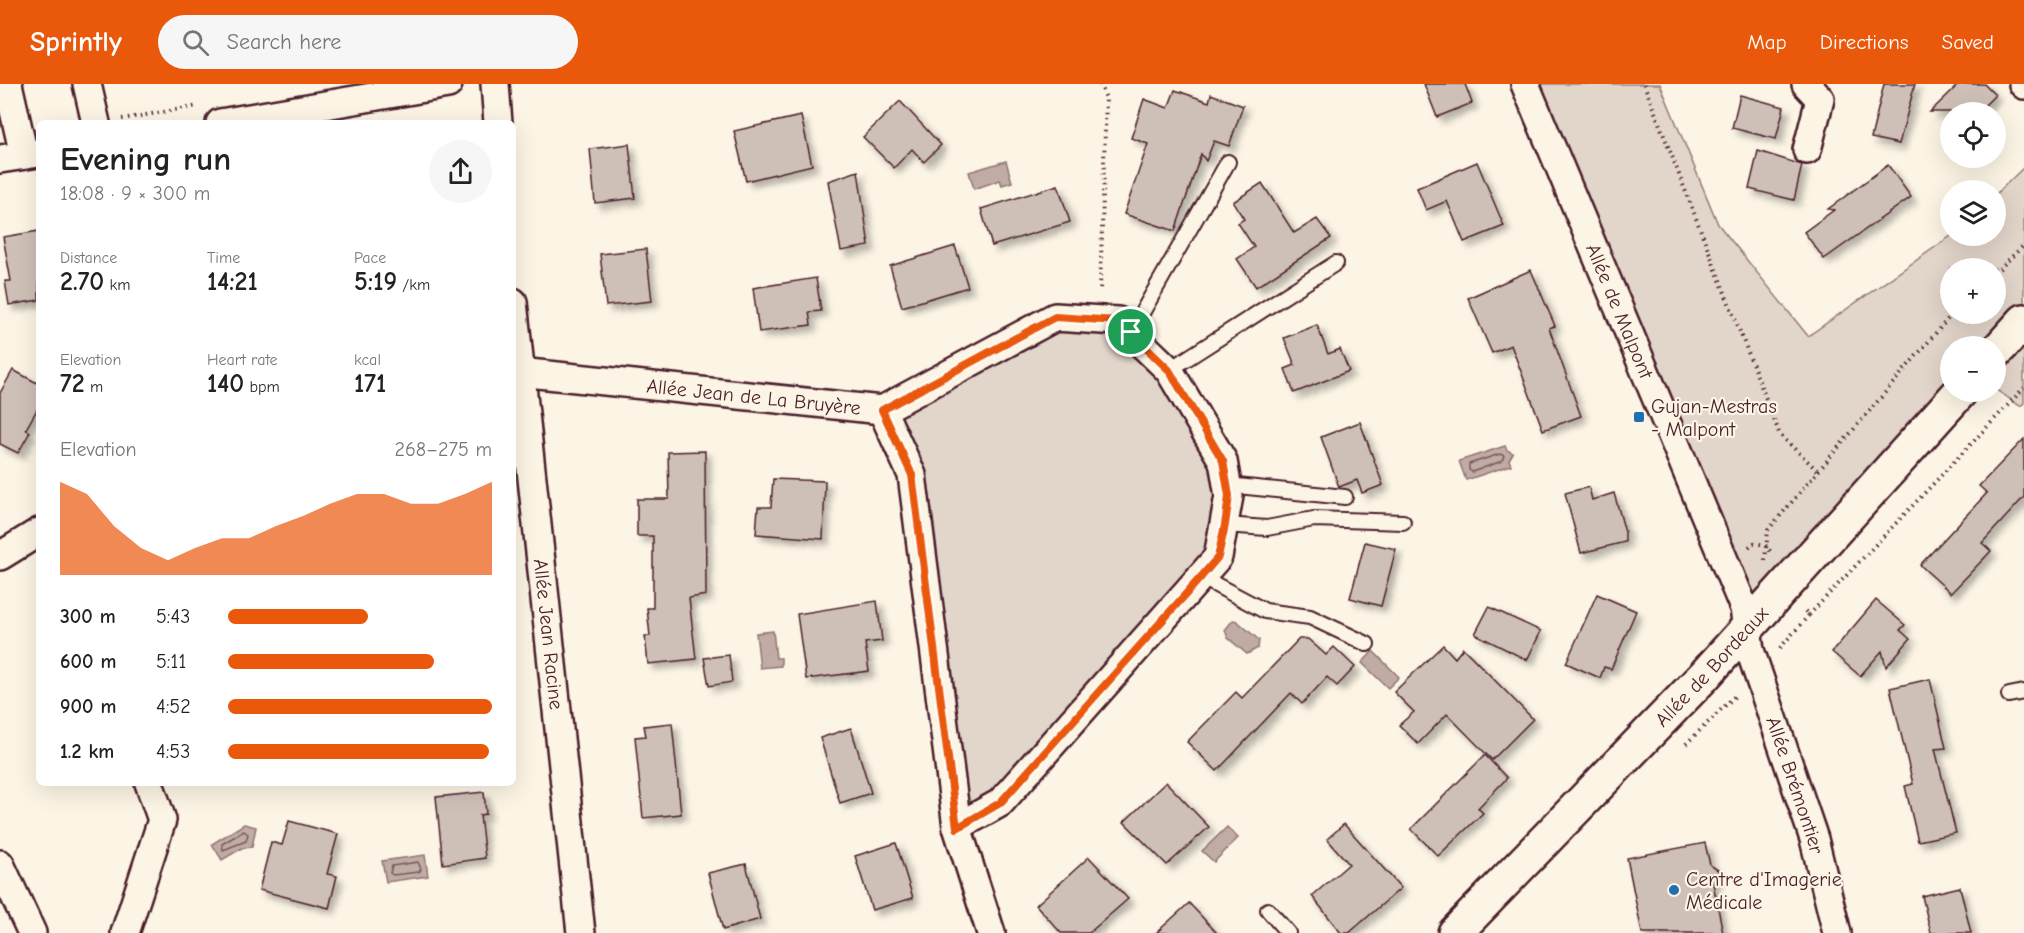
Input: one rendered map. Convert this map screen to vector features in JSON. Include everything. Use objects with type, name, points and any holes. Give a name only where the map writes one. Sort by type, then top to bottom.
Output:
[{"type":"main road","points":[[2006,341],[2024,321]]},
{"type":"main road","name":"Allée de Bordeaux","points":[[1455,933],[1704,676],[1746,626],[1951,402]]},
{"type":"street","points":[[8,84],[21,155]]},
{"type":"street","points":[[87,84],[95,120]]},
{"type":"street","points":[[238,120],[448,84]]},
{"type":"street","points":[[495,84],[498,120]]},
{"type":"street","name":"Allée de Malpont","points":[[1525,84],[1744,608],[1757,674]]},
{"type":"street","points":[[1806,84],[1820,99],[1807,150]]},
{"type":"street","points":[[882,410],[1055,317],[1118,321],[1169,370],[1223,461],[1229,496],[1218,557],[1000,803],[957,828]]},
{"type":"street","name":"Allée Jean Racine","points":[[516,337],[581,933]]},
{"type":"street","name":"Allée Jean de La Bruyère","points":[[519,372],[882,410],[912,475],[957,828],[991,933]]},
{"type":"street","points":[[0,556],[36,534]]},
{"type":"street","name":"Allée Brémontier","points":[[1757,674],[1814,839],[1837,933]]},
{"type":"street","points":[[125,933],[162,820],[150,786]]},
{"type":"street","points":[[0,864],[32,933]]},
{"type":"lane","points":[[1131,332],[1228,162]]},
{"type":"lane","points":[[1169,370],[1336,263]]},
{"type":"lane","points":[[1227,485],[1345,497]]},
{"type":"lane","points":[[1225,525],[1267,528],[1314,519],[1403,522]]},
{"type":"lane","points":[[1201,577],[1265,611],[1310,617],[1367,645]]},
{"type":"lane","points":[[2009,694],[2024,692]]},
{"type":"lane","points":[[1268,910],[1288,933]]},
{"type":"path","points":[[1099,320],[1106,98],[1100,84]]},
{"type":"path","points":[[1644,84],[1780,435],[1817,470]]},
{"type":"path","points":[[2006,262],[2024,245]]},
{"type":"path","points":[[1809,615],[2024,388]]},
{"type":"shaded area","points":[[1525,84],[1660,84],[1718,224],[1808,336],[1940,244],[1940,246],[2006,246],[2006,184],[2024,167],[2024,403],[2020,406],[2006,396],[2006,336],[1940,336],[1941,402],[1746,626]]},
{"type":"shaded area","points":[[1055,317],[1118,321],[1223,461],[1218,557],[1000,803],[957,827],[912,475],[882,410]]},
{"type":"water","points":[[1006,161],[1012,182],[1002,185],[1000,180],[974,189],[969,172]]},
{"type":"water","points":[[1505,446],[1513,453],[1509,460],[1511,465],[1466,480],[1459,461]]},
{"type":"water","points":[[1233,620],[1259,640],[1258,648],[1247,654],[1228,638],[1225,630]]},
{"type":"water","points":[[773,631],[776,658],[781,658],[781,666],[760,668],[756,633]]},
{"type":"water","points":[[1373,651],[1399,677],[1388,688],[1362,663]]},
{"type":"water","points":[[244,824],[256,827],[252,847],[242,848],[222,860],[212,844]]},
{"type":"water","points":[[1227,827],[1238,838],[1214,862],[1202,851]]},
{"type":"water","points":[[425,855],[428,876],[386,882],[382,861]]},
{"type":"building","points":[[1424,84],[1465,84],[1472,103],[1437,117]]},
{"type":"building","points":[[1884,84],[1915,84],[1899,144],[1871,138]]},
{"type":"building","points":[[1959,84],[1984,84],[1995,95],[1988,102],[1940,102]]},
{"type":"building","points":[[1175,90],[1209,102],[1211,94],[1243,106],[1229,146],[1214,141],[1206,161],[1201,154],[1175,231],[1124,214],[1148,144],[1131,138],[1144,99],[1168,108]]},
{"type":"building","points":[[1740,95],[1784,107],[1776,139],[1732,128]]},
{"type":"building","points":[[900,101],[941,145],[924,162],[912,149],[894,168],[863,137]]},
{"type":"building","points":[[1940,102],[1940,112],[1930,112]]},
{"type":"building","points":[[801,116],[812,165],[746,181],[734,131]]},
{"type":"building","points":[[629,144],[635,198],[595,203],[590,149]]},
{"type":"building","points":[[1758,151],[1802,165],[1794,200],[1749,189]]},
{"type":"building","points":[[1477,162],[1504,226],[1464,242],[1447,201],[1426,210],[1417,188]]},
{"type":"building","points":[[1888,165],[1911,197],[1824,259],[1804,232],[1834,210],[1828,209]]},
{"type":"building","points":[[858,171],[869,246],[841,251],[828,181]]},
{"type":"building","points":[[1262,183],[1294,233],[1317,219],[1331,238],[1256,287],[1237,259],[1254,247],[1238,223],[1244,219],[1233,202]]},
{"type":"building","points":[[1058,185],[1070,222],[992,246],[981,209]]},
{"type":"building","points":[[36,232],[36,300],[9,305],[5,281],[11,281],[3,237]]},
{"type":"building","points":[[955,246],[968,287],[902,307],[890,266]]},
{"type":"building","points":[[646,249],[652,301],[606,306],[600,254]]},
{"type":"building","points":[[1531,270],[1555,326],[1549,328],[1581,416],[1543,430],[1511,345],[1492,353],[1468,298]]},
{"type":"building","points":[[816,278],[821,311],[809,312],[811,325],[759,332],[753,288]]},
{"type":"building","points":[[1317,325],[1328,354],[1340,349],[1349,371],[1294,393],[1285,369],[1295,365],[1284,338]]},
{"type":"building","points":[[13,370],[36,382],[36,411],[26,429],[30,432],[18,453],[0,444],[0,393]]},
{"type":"building","points":[[1360,422],[1383,485],[1362,493],[1357,480],[1339,487],[1321,437]]},
{"type":"building","points":[[2024,439],[2024,497],[1982,543],[1991,551],[1951,593],[1920,565],[1987,493],[1979,486]]},
{"type":"building","points":[[705,451],[706,595],[689,598],[696,659],[648,664],[645,636],[650,636],[647,608],[653,608],[653,536],[637,536],[637,499],[669,499],[668,452]]},
{"type":"building","points":[[773,479],[825,481],[823,539],[756,534],[758,507],[771,507]]},
{"type":"building","points":[[1589,487],[1592,500],[1614,493],[1625,532],[1625,542],[1581,553],[1565,493]]},
{"type":"building","points":[[1365,542],[1396,549],[1381,606],[1350,598]]},
{"type":"building","points":[[1597,594],[1636,611],[1611,669],[1604,667],[1600,678],[1566,663]]},
{"type":"building","points":[[1876,600],[1905,625],[1900,630],[1910,639],[1886,667],[1882,651],[1860,676],[1832,652]]},
{"type":"building","points":[[877,601],[882,641],[865,643],[869,671],[806,679],[797,614]]},
{"type":"building","points":[[1489,607],[1541,631],[1527,660],[1475,634]]},
{"type":"building","points":[[1299,639],[1308,639],[1326,655],[1334,647],[1355,667],[1337,686],[1327,677],[1302,704],[1291,693],[1217,771],[1187,742],[1236,692],[1242,698]]},
{"type":"building","points":[[1443,645],[1455,658],[1463,648],[1533,719],[1492,760],[1447,714],[1418,744],[1399,725],[1414,712],[1394,692]]},
{"type":"building","points":[[729,655],[732,682],[709,686],[704,658]]},
{"type":"building","points":[[1930,679],[1946,748],[1935,749],[1956,833],[1918,841],[1905,786],[1913,784],[1890,688]]},
{"type":"building","points":[[672,723],[681,814],[643,818],[635,737],[646,736],[644,726]]},
{"type":"building","points":[[851,728],[871,793],[840,803],[820,738]]},
{"type":"building","points":[[1485,755],[1507,778],[1478,808],[1483,813],[1438,856],[1411,829]]},
{"type":"building","points":[[1166,782],[1209,827],[1167,865],[1124,822]]},
{"type":"building","points":[[484,792],[486,814],[480,815],[485,858],[443,864],[436,797]]},
{"type":"building","points":[[289,821],[338,834],[327,874],[337,876],[329,908],[259,890],[271,842],[282,845]]},
{"type":"building","points":[[1344,824],[1401,888],[1349,933],[1341,933],[1312,896],[1349,864],[1327,839]]},
{"type":"building","points":[[896,843],[913,898],[872,910],[855,856]]},
{"type":"building","name":"Centre d'Imagerie Médicale","points":[[1705,843],[1710,865],[1721,872],[1713,883],[1723,933],[1642,933],[1627,858]]},
{"type":"building","points":[[1089,857],[1128,899],[1089,933],[1061,933],[1036,905]]},
{"type":"building","points":[[746,864],[760,919],[723,930],[708,873]]},
{"type":"building","points":[[1960,887],[1971,933],[1931,933],[1922,896]]},
{"type":"building","points":[[1189,903],[1217,933],[1156,933]]},
{"type":"place","name":"Gujan-Mestras - Malpont","points":[[1639,417]]},
{"type":"place","name":"Centre d'Imagerie Médicale","points":[[1674,890]]},
{"type":"route","points":[[1055,317],[1118,321],[1131,332],[1169,370],[1223,461],[1229,496],[1218,557],[1000,803],[957,828],[912,475],[882,410],[1055,317]]}]
